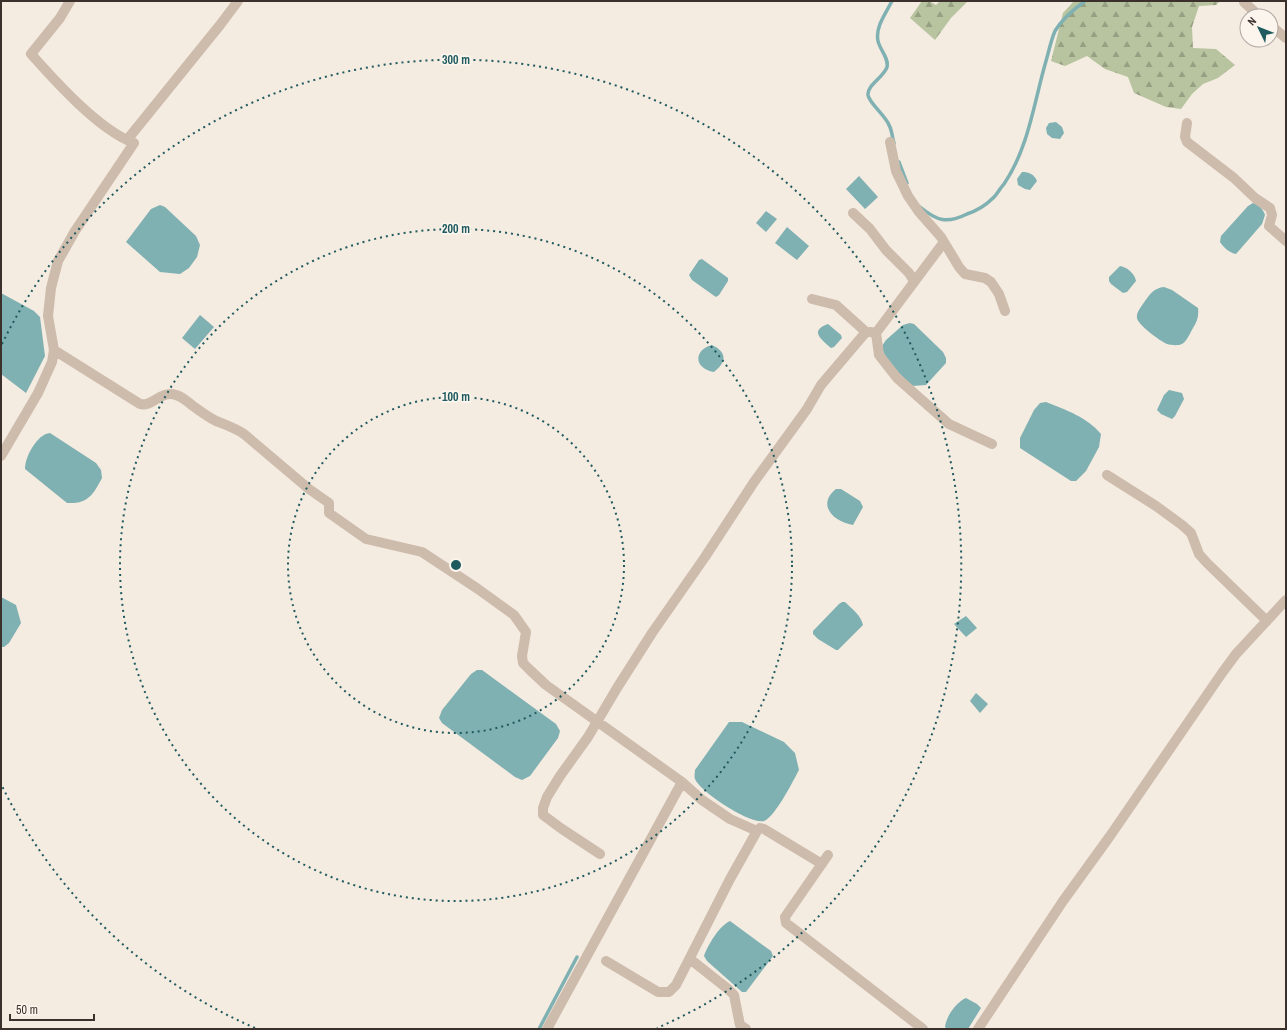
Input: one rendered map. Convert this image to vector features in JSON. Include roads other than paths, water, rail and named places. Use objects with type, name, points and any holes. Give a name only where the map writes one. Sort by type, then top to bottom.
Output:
[{"type":"street","points":[[1,456],[38,393],[52,362],[54,350],[48,316],[51,288],[58,261],[75,231],[134,142],[127,140],[103,125],[62,88],[31,54],[60,18],[70,1]]},
{"type":"street","points":[[127,140],[238,1]]},
{"type":"street","points":[[1244,2],[1250,8]]},
{"type":"street","points":[[1187,123],[1185,137],[1187,142],[1234,178],[1255,198],[1270,208],[1272,215],[1269,226],[1286,241]]},
{"type":"street","points":[[890,142],[896,171],[908,196],[944,242],[965,274],[985,278],[991,282],[999,294],[1005,311]]},
{"type":"street","points":[[853,213],[870,229],[886,250],[909,273],[914,281]]},
{"type":"street","points":[[944,242],[876,333],[879,355],[897,378],[949,424],[992,444]]},
{"type":"street","points":[[812,299],[836,305],[866,332],[876,333]]},
{"type":"street","points":[[600,854],[543,815],[543,808],[547,797],[588,737],[652,633],[705,557],[754,482],[807,409],[821,385],[866,332]]},
{"type":"street","points":[[54,350],[140,404],[148,404],[158,397],[166,394],[174,394],[180,397],[215,420],[244,434],[309,489],[328,503],[329,513],[366,539],[422,552],[478,589],[514,615],[526,632],[522,656],[523,663],[546,685],[682,782],[702,800],[730,819],[757,831]]},
{"type":"street","points":[[1107,475],[1156,506],[1191,533],[1199,554],[1267,621]]},
{"type":"street","points":[[978,1029],[1063,901],[1137,797],[1198,706],[1236,654],[1286,600]]},
{"type":"street","points":[[547,1029],[682,782]]},
{"type":"street","points":[[606,961],[658,992],[673,989],[690,959],[730,879],[760,828],[764,828],[822,864]]},
{"type":"street","points":[[828,855],[785,917],[786,923],[923,1029]]},
{"type":"street","points":[[690,959],[728,989],[734,996],[740,1025],[746,1029]]},
{"type":"water","points":[[1056,122],[1062,127],[1064,133],[1060,139],[1052,138],[1047,134],[1046,128],[1049,123]]},
{"type":"water","points":[[1022,172],[1031,174],[1037,181],[1030,190],[1018,185],[1017,179]]},
{"type":"water","points":[[859,176],[878,197],[865,209],[846,189]]},
{"type":"water","points":[[1253,203],[1260,208],[1265,215],[1262,224],[1236,254],[1232,253],[1220,242],[1221,236],[1248,206]]},
{"type":"water","points":[[160,205],[165,207],[196,236],[200,245],[197,257],[189,268],[180,274],[160,272],[126,242],[151,209]]},
{"type":"water","points":[[766,211],[777,219],[766,232],[756,223]]},
{"type":"water","points":[[787,227],[809,246],[797,260],[775,243]]},
{"type":"water","points":[[702,259],[728,278],[728,281],[716,297],[692,280],[689,275],[699,260]]},
{"type":"water","points":[[1120,266],[1130,271],[1136,281],[1127,292],[1123,293],[1109,281],[1109,277]]},
{"type":"water","points":[[1164,287],[1172,290],[1198,308],[1196,323],[1187,339],[1180,345],[1167,344],[1145,329],[1137,318],[1137,314],[1151,294],[1155,290]]},
{"type":"water","points":[[1,293],[34,311],[40,317],[45,356],[26,393],[1,374]]},
{"type":"water","points":[[200,315],[214,327],[195,349],[182,338]]},
{"type":"water","points":[[910,323],[914,324],[943,352],[946,358],[946,363],[926,385],[912,386],[890,363],[883,352],[882,346],[886,340],[903,325]]},
{"type":"water","points":[[828,324],[841,335],[842,338],[834,347],[831,348],[821,338],[818,332],[819,329]]},
{"type":"water","points":[[712,345],[723,354],[724,357],[721,365],[714,372],[703,367],[698,359],[701,351]]},
{"type":"water","points":[[1169,390],[1182,393],[1184,399],[1172,419],[1161,414],[1157,410],[1164,395]]},
{"type":"water","points":[[1046,402],[1083,419],[1101,434],[1099,447],[1086,471],[1076,481],[1071,481],[1020,448],[1020,438],[1034,410],[1040,403]]},
{"type":"water","points":[[50,433],[96,463],[101,470],[102,478],[93,494],[85,500],[67,503],[25,469],[29,453],[36,442],[45,434]]},
{"type":"water","points":[[836,489],[841,489],[860,501],[863,507],[853,525],[834,517],[830,512],[828,501],[830,495]]},
{"type":"water","points":[[1,597],[16,605],[21,623],[9,643],[4,647],[1,647]]},
{"type":"water","points":[[842,602],[845,602],[856,612],[863,625],[838,650],[836,650],[818,639],[813,634],[813,631]]},
{"type":"water","points":[[966,616],[977,628],[966,637],[954,624]]},
{"type":"water","points":[[477,670],[482,670],[556,724],[560,731],[558,738],[530,776],[522,780],[515,777],[442,723],[439,718],[442,710],[471,674]]},
{"type":"water","points":[[976,693],[988,704],[980,713],[970,701]]},
{"type":"water","points":[[729,722],[742,722],[784,742],[795,753],[799,770],[778,806],[764,821],[748,818],[726,806],[706,792],[695,779],[695,770]]},
{"type":"water","points":[[730,921],[771,951],[773,956],[746,992],[742,992],[707,961],[704,956],[711,941],[718,931]]},
{"type":"water","points":[[966,998],[981,1008],[968,1029],[947,1029],[945,1027],[949,1014],[955,1006]]},
{"type":"waterway","points":[[892,1],[882,20],[877,36],[879,44],[887,60],[887,67],[883,74],[870,88],[868,95],[871,102],[887,121],[891,129],[894,143]]},
{"type":"waterway","points":[[920,207],[937,218],[948,220],[960,217],[977,209],[996,195],[1012,170],[1025,140],[1055,31],[1068,14],[1085,1]]},
{"type":"waterway","points":[[899,162],[907,183]]},
{"type":"waterway","points":[[539,1029],[577,957]]}]
